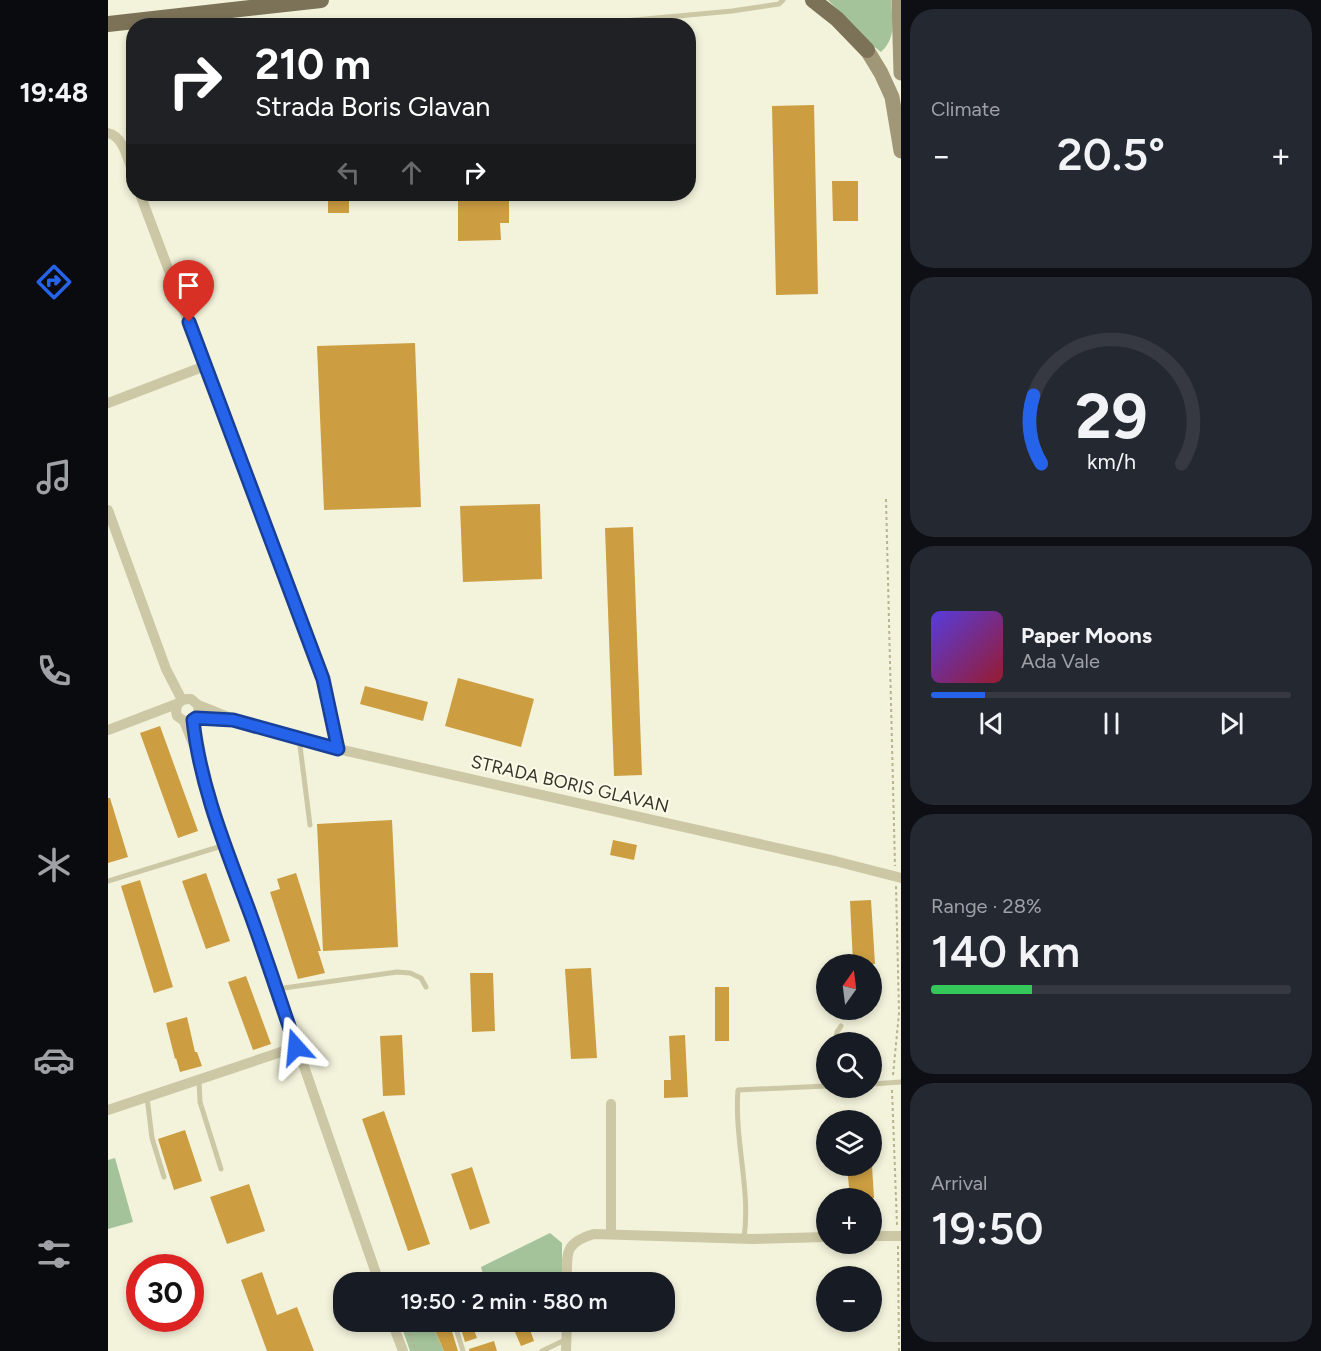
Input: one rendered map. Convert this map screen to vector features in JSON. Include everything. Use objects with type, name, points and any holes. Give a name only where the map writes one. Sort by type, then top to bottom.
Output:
[{"type":"main road","points":[[161,18],[321,0]]},
{"type":"main road","points":[[813,0],[837,19],[867,50],[901,74]]},
{"type":"main road","points":[[899,2],[901,74]]},
{"type":"main road","points":[[108,24],[126,22]]},
{"type":"main road","points":[[867,50],[892,97],[901,151]]},
{"type":"street","points":[[112,134],[121,142],[126,155]]},
{"type":"street","points":[[143,201],[323,679],[338,749]]},
{"type":"street","points":[[108,403],[205,366]]},
{"type":"street","points":[[108,510],[180,702],[177,707],[188,719],[225,845],[375,1272]]},
{"type":"street","name":"STRADA BORIS GLAVAN","points":[[108,730],[191,699],[198,705],[233,720],[338,749],[898,877]]},
{"type":"street","points":[[188,719],[199,709],[198,705]]},
{"type":"street","name":"STRADA BORIS GLAVAN","points":[[147,716],[233,720]]},
{"type":"street","points":[[108,1110],[296,1047]]},
{"type":"street","points":[[611,1104],[611,1234]]},
{"type":"street","points":[[567,1272],[567,1255],[570,1246],[580,1238],[594,1234],[744,1238],[816,1237]]},
{"type":"street","points":[[882,1236],[899,1236]]},
{"type":"street","points":[[396,1332],[403,1351]]},
{"type":"street","points":[[566,1351],[567,1332]]},
{"type":"lane","points":[[656,18],[732,11],[779,4],[783,0]]},
{"type":"lane","points":[[299,738],[310,825]]},
{"type":"lane","points":[[108,881],[225,845]]},
{"type":"lane","points":[[277,989],[397,972],[410,973],[421,978],[426,987]]},
{"type":"lane","points":[[837,1032],[841,1026]]},
{"type":"lane","points":[[199,1080],[200,1102],[221,1169]]},
{"type":"lane","points":[[882,1084],[901,1082]]},
{"type":"lane","points":[[744,1238],[746,1199],[736,1113],[738,1090],[816,1086]]},
{"type":"lane","points":[[147,1097],[152,1138],[164,1177]]},
{"type":"lane","points":[[457,1332],[463,1351]]},
{"type":"lane","points":[[542,1351],[567,1339]]},
{"type":"path","points":[[886,499],[898,877],[899,1013],[892,1083],[899,1236],[899,1351]]},
{"type":"path","points":[[409,1332],[416,1351]]},
{"type":"green space","points":[[828,0],[891,0],[891,34],[881,52],[872,45]]},
{"type":"green space","points":[[115,1158],[133,1222],[108,1229],[108,1160]]},
{"type":"green space","points":[[550,1233],[562,1243],[562,1272],[482,1272],[481,1267]]},
{"type":"green space","points":[[403,1332],[435,1332],[444,1351],[410,1351]]},
{"type":"building","points":[[814,105],[818,294],[776,295],[772,106]]},
{"type":"building","points":[[832,181],[858,181],[858,221],[833,221]]},
{"type":"building","points":[[328,201],[349,201],[349,213],[328,213]]},
{"type":"building","points":[[458,201],[509,201],[509,223],[500,223],[501,240],[458,241]]},
{"type":"building","points":[[209,270],[214,284],[196,290],[191,274]]},
{"type":"building","points":[[415,343],[421,507],[324,510],[317,346]]},
{"type":"building","points":[[540,504],[542,579],[463,582],[460,506]]},
{"type":"building","points":[[633,527],[642,775],[614,776],[605,528]]},
{"type":"building","points":[[458,678],[534,699],[521,747],[445,726]]},
{"type":"building","points":[[365,686],[428,702],[423,721],[360,704]]},
{"type":"building","points":[[160,726],[198,831],[178,838],[140,733]]},
{"type":"building","points":[[108,798],[110,798],[128,857],[108,863]]},
{"type":"building","points":[[392,820],[398,947],[323,951],[317,824]]},
{"type":"building","points":[[613,840],[637,845],[634,860],[610,855]]},
{"type":"building","points":[[206,873],[230,941],[206,949],[182,881]]},
{"type":"building","points":[[296,873],[321,951],[318,951],[325,973],[298,979],[270,892],[280,889],[277,879]]},
{"type":"building","points":[[140,880],[173,987],[154,993],[121,886]]},
{"type":"building","points":[[871,900],[874,954],[853,954],[850,901]]},
{"type":"building","points":[[591,968],[597,1058],[571,1059],[565,969]]},
{"type":"building","points":[[470,973],[493,973],[495,1031],[472,1032]]},
{"type":"building","points":[[246,976],[271,1044],[253,1050],[228,982]]},
{"type":"building","points":[[715,987],[729,987],[729,1041],[715,1041]]},
{"type":"building","points":[[187,1017],[195,1052],[202,1066],[180,1072],[166,1023]]},
{"type":"building","points":[[402,1035],[405,1095],[383,1096],[380,1036]]},
{"type":"building","points":[[685,1035],[688,1097],[664,1098],[664,1080],[671,1080],[669,1036]]},
{"type":"building","points":[[384,1111],[430,1244],[408,1251],[362,1119]]},
{"type":"building","points":[[185,1130],[202,1181],[174,1190],[158,1139]]},
{"type":"building","points":[[472,1167],[490,1223],[470,1230],[451,1174]]},
{"type":"building","points":[[848,1176],[873,1176],[873,1188],[849,1188]]},
{"type":"building","points":[[249,1184],[265,1231],[227,1244],[210,1197]]},
{"type":"building","points":[[262,1272],[277,1315],[297,1307],[314,1351],[267,1351],[241,1280]]},
{"type":"building","points":[[436,1332],[452,1332],[458,1351],[444,1351]]},
{"type":"building","points":[[462,1332],[475,1332],[477,1338],[465,1342]]},
{"type":"building","points":[[515,1332],[531,1332],[534,1341],[521,1346]]},
{"type":"building","points":[[494,1341],[497,1351],[469,1351],[469,1349]]},
{"type":"route","points":[[189,322],[323,679],[338,749],[233,720],[196,718],[193,720],[196,751],[225,845],[296,1047]]}]
